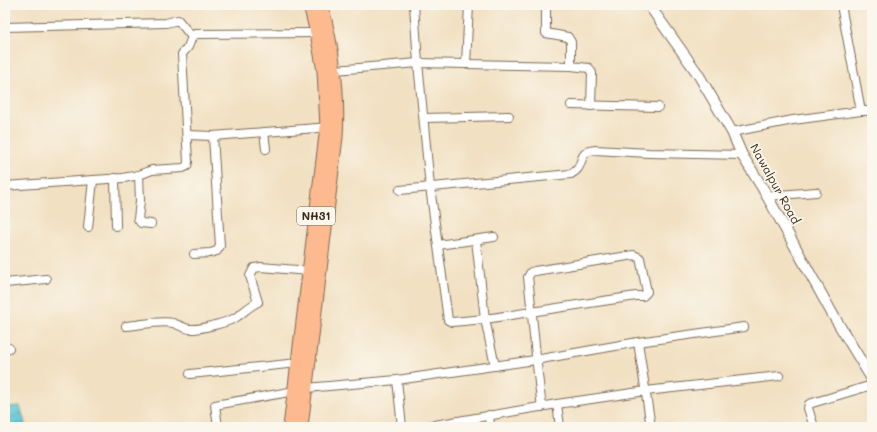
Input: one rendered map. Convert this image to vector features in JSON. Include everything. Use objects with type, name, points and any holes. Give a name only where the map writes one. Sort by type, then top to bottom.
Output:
[{"type":"highway","name":"NH31","points":[[290,427],[300,389],[332,127],[324,71],[310,5]]},
{"type":"highway","name":"NH31","points":[[301,427],[298,363],[309,271],[332,127],[338,113],[335,70],[328,31],[321,5]]},
{"type":"street","points":[[414,5],[430,187],[448,320],[452,322],[485,319],[532,311],[643,296],[647,292],[643,266],[640,258],[634,255],[531,272],[528,277],[532,311],[535,360],[542,407]]},
{"type":"street","points":[[466,64],[469,5]]},
{"type":"street","points":[[546,5],[546,33],[568,37],[570,39],[571,66]]},
{"type":"street","name":"Nawalpur Road","points":[[649,5],[698,74],[732,132],[742,155],[767,196],[833,315],[872,379]]},
{"type":"street","points":[[841,5],[861,111]]},
{"type":"street","points":[[5,27],[166,23],[178,20],[192,36]]},
{"type":"street","points":[[5,186],[115,178],[138,175],[152,170],[183,168],[187,166],[188,162],[182,54],[188,47],[192,36],[195,34],[317,33]]},
{"type":"street","points":[[335,70],[418,63],[571,66],[589,68],[592,73],[591,106]]},
{"type":"street","points":[[571,105],[658,107]]},
{"type":"street","points":[[732,132],[793,120],[861,111],[872,111]]},
{"type":"street","points":[[424,118],[509,116]]},
{"type":"street","points":[[187,135],[213,136],[332,127]]},
{"type":"street","points":[[264,132],[266,149]]},
{"type":"street","points":[[194,254],[217,251],[220,246],[213,136]]},
{"type":"street","points":[[400,190],[571,174],[579,168],[583,155],[588,151],[595,150],[742,155]]},
{"type":"street","points":[[138,175],[140,201],[138,219],[141,223],[150,224]]},
{"type":"street","points":[[115,178],[116,226]]},
{"type":"street","points":[[88,227],[93,180]]},
{"type":"street","points":[[767,196],[816,192]]},
{"type":"street","points":[[438,245],[494,237]]},
{"type":"street","points":[[476,240],[485,319],[495,366]]},
{"type":"street","points":[[126,326],[165,322],[173,323],[188,329],[194,329],[219,324],[234,319],[250,305],[258,302],[250,276],[254,268],[309,271]]},
{"type":"street","points":[[5,283],[46,278]]},
{"type":"street","points":[[218,427],[215,405],[300,389],[397,380],[744,327]]},
{"type":"street","points":[[638,342],[652,427]]},
{"type":"street","points":[[190,374],[298,363]]},
{"type":"street","points":[[423,427],[556,404],[646,391],[780,376]]},
{"type":"street","points":[[397,380],[402,427]]},
{"type":"street","points":[[814,427],[808,408],[809,404],[872,385]]},
{"type":"street","points":[[556,404],[560,427]]},
{"type":"street","points":[[489,415],[490,427]]},
{"type":"water","points":[[20,406],[26,427],[5,427],[5,407]]}]
